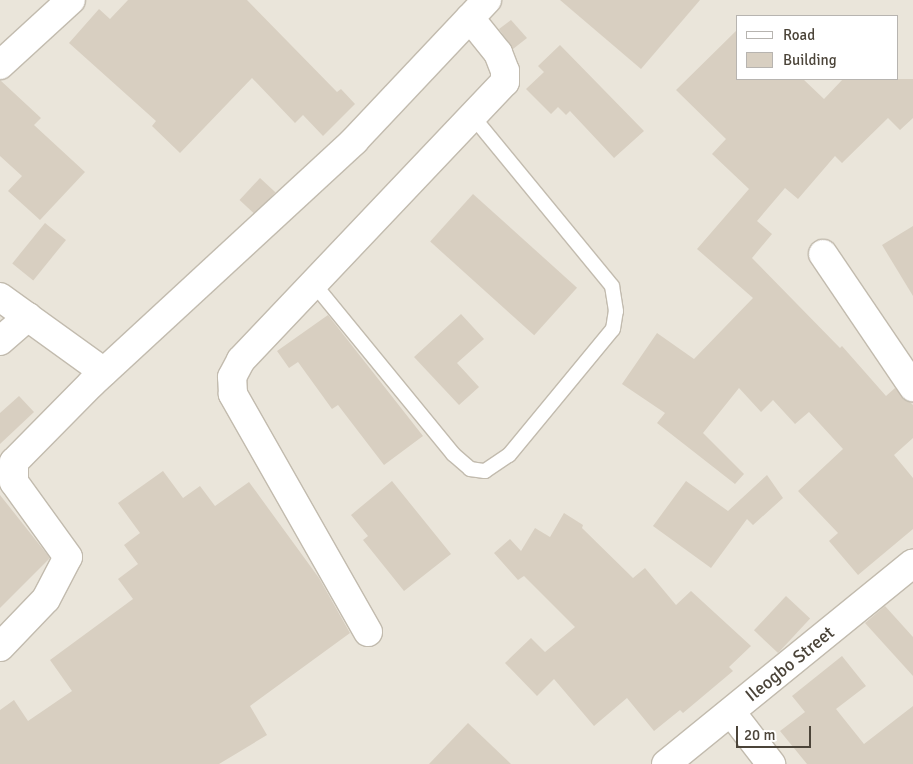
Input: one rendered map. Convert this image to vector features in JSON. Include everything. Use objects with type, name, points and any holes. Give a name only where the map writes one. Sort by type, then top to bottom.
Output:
[{"type":"street","points":[[0,65],[71,0]]},
{"type":"street","points":[[0,647],[46,599],[68,557],[14,482],[14,462],[104,372],[354,141],[478,9],[505,71],[505,82],[474,118],[241,360],[232,377],[233,394],[368,632]]},
{"type":"street","points":[[823,254],[913,387]]},
{"type":"street","points":[[0,297],[104,372]]},
{"type":"street","points":[[0,341],[28,317]]},
{"type":"street","name":"Ileogbo Street","points":[[666,764],[913,563]]},
{"type":"street","points":[[731,712],[771,764]]},
{"type":"lane","points":[[314,284],[453,454],[470,469],[485,471],[508,455],[613,329],[616,311],[612,286],[474,118]]},
{"type":"shaded area","points":[[0,0],[913,0],[913,764],[0,764]]},
{"type":"building","points":[[128,0],[247,0],[337,92],[341,89],[355,104],[323,136],[303,115],[295,123],[252,78],[180,153],[152,126],[156,121],[69,43],[99,9],[110,19]]},
{"type":"building","points":[[560,0],[700,0],[641,69]]},
{"type":"building","points":[[511,20],[527,38],[513,49],[499,29]]},
{"type":"building","points":[[736,31],[736,80],[804,80],[824,99],[842,80],[913,79],[913,118],[900,130],[888,118],[842,163],[835,156],[798,199],[785,188],[757,221],[772,234],[752,258],[840,348],[842,346],[886,396],[895,388],[913,405],[913,438],[894,455],[913,478],[913,529],[858,575],[829,541],[838,533],[798,491],[843,449],[809,412],[795,424],[773,400],[761,412],[739,388],[703,433],[744,474],[735,484],[657,423],[665,413],[622,384],[657,333],[694,359],[753,298],[697,249],[749,189],[712,154],[726,139],[676,90]]},
{"type":"building","points":[[560,45],[644,131],[614,158],[570,111],[566,115],[558,107],[551,114],[526,89],[544,72],[538,66]]},
{"type":"building","points":[[0,80],[41,118],[34,125],[85,172],[40,220],[8,191],[22,176],[0,156]]},
{"type":"building","points":[[260,178],[275,192],[255,214],[240,200]]},
{"type":"building","points":[[473,194],[577,288],[534,335],[430,242]]},
{"type":"building","points":[[45,223],[66,240],[33,280],[12,263]]},
{"type":"building","points":[[913,226],[913,296],[882,245]]},
{"type":"building","points":[[461,314],[484,339],[457,363],[479,387],[459,405],[414,357]]},
{"type":"building","points":[[328,315],[423,436],[384,465],[338,405],[332,409],[298,362],[289,368],[277,351]]},
{"type":"building","points":[[19,396],[34,412],[0,444],[0,413]]},
{"type":"building","points":[[163,471],[183,498],[200,486],[215,506],[249,482],[319,578],[350,633],[250,706],[267,735],[219,764],[0,764],[0,710],[14,700],[28,721],[72,691],[50,660],[133,599],[118,579],[138,564],[124,545],[140,533],[118,503]]},
{"type":"building","points":[[767,475],[783,498],[753,525],[747,519],[711,568],[653,526],[686,481],[728,511]]},
{"type":"building","points":[[392,481],[451,554],[404,591],[363,540],[368,536],[351,515]]},
{"type":"building","points":[[0,495],[50,558],[0,608]]},
{"type":"building","points":[[564,513],[583,525],[582,528],[633,578],[645,568],[676,605],[691,591],[751,646],[729,667],[733,671],[683,713],[680,710],[654,731],[627,698],[594,726],[554,679],[537,696],[505,663],[531,638],[545,652],[575,627],[524,576],[518,580],[494,553],[510,539],[521,551],[535,528],[550,537]]},
{"type":"building","points":[[786,596],[810,619],[778,653],[754,630]]},
{"type":"building","points":[[885,606],[913,637],[913,676],[865,623]]},
{"type":"building","points":[[842,656],[866,686],[836,709],[864,744],[913,706],[913,764],[807,764],[780,731],[805,712],[792,696]]},
{"type":"building","points":[[468,723],[511,764],[429,764]]}]
